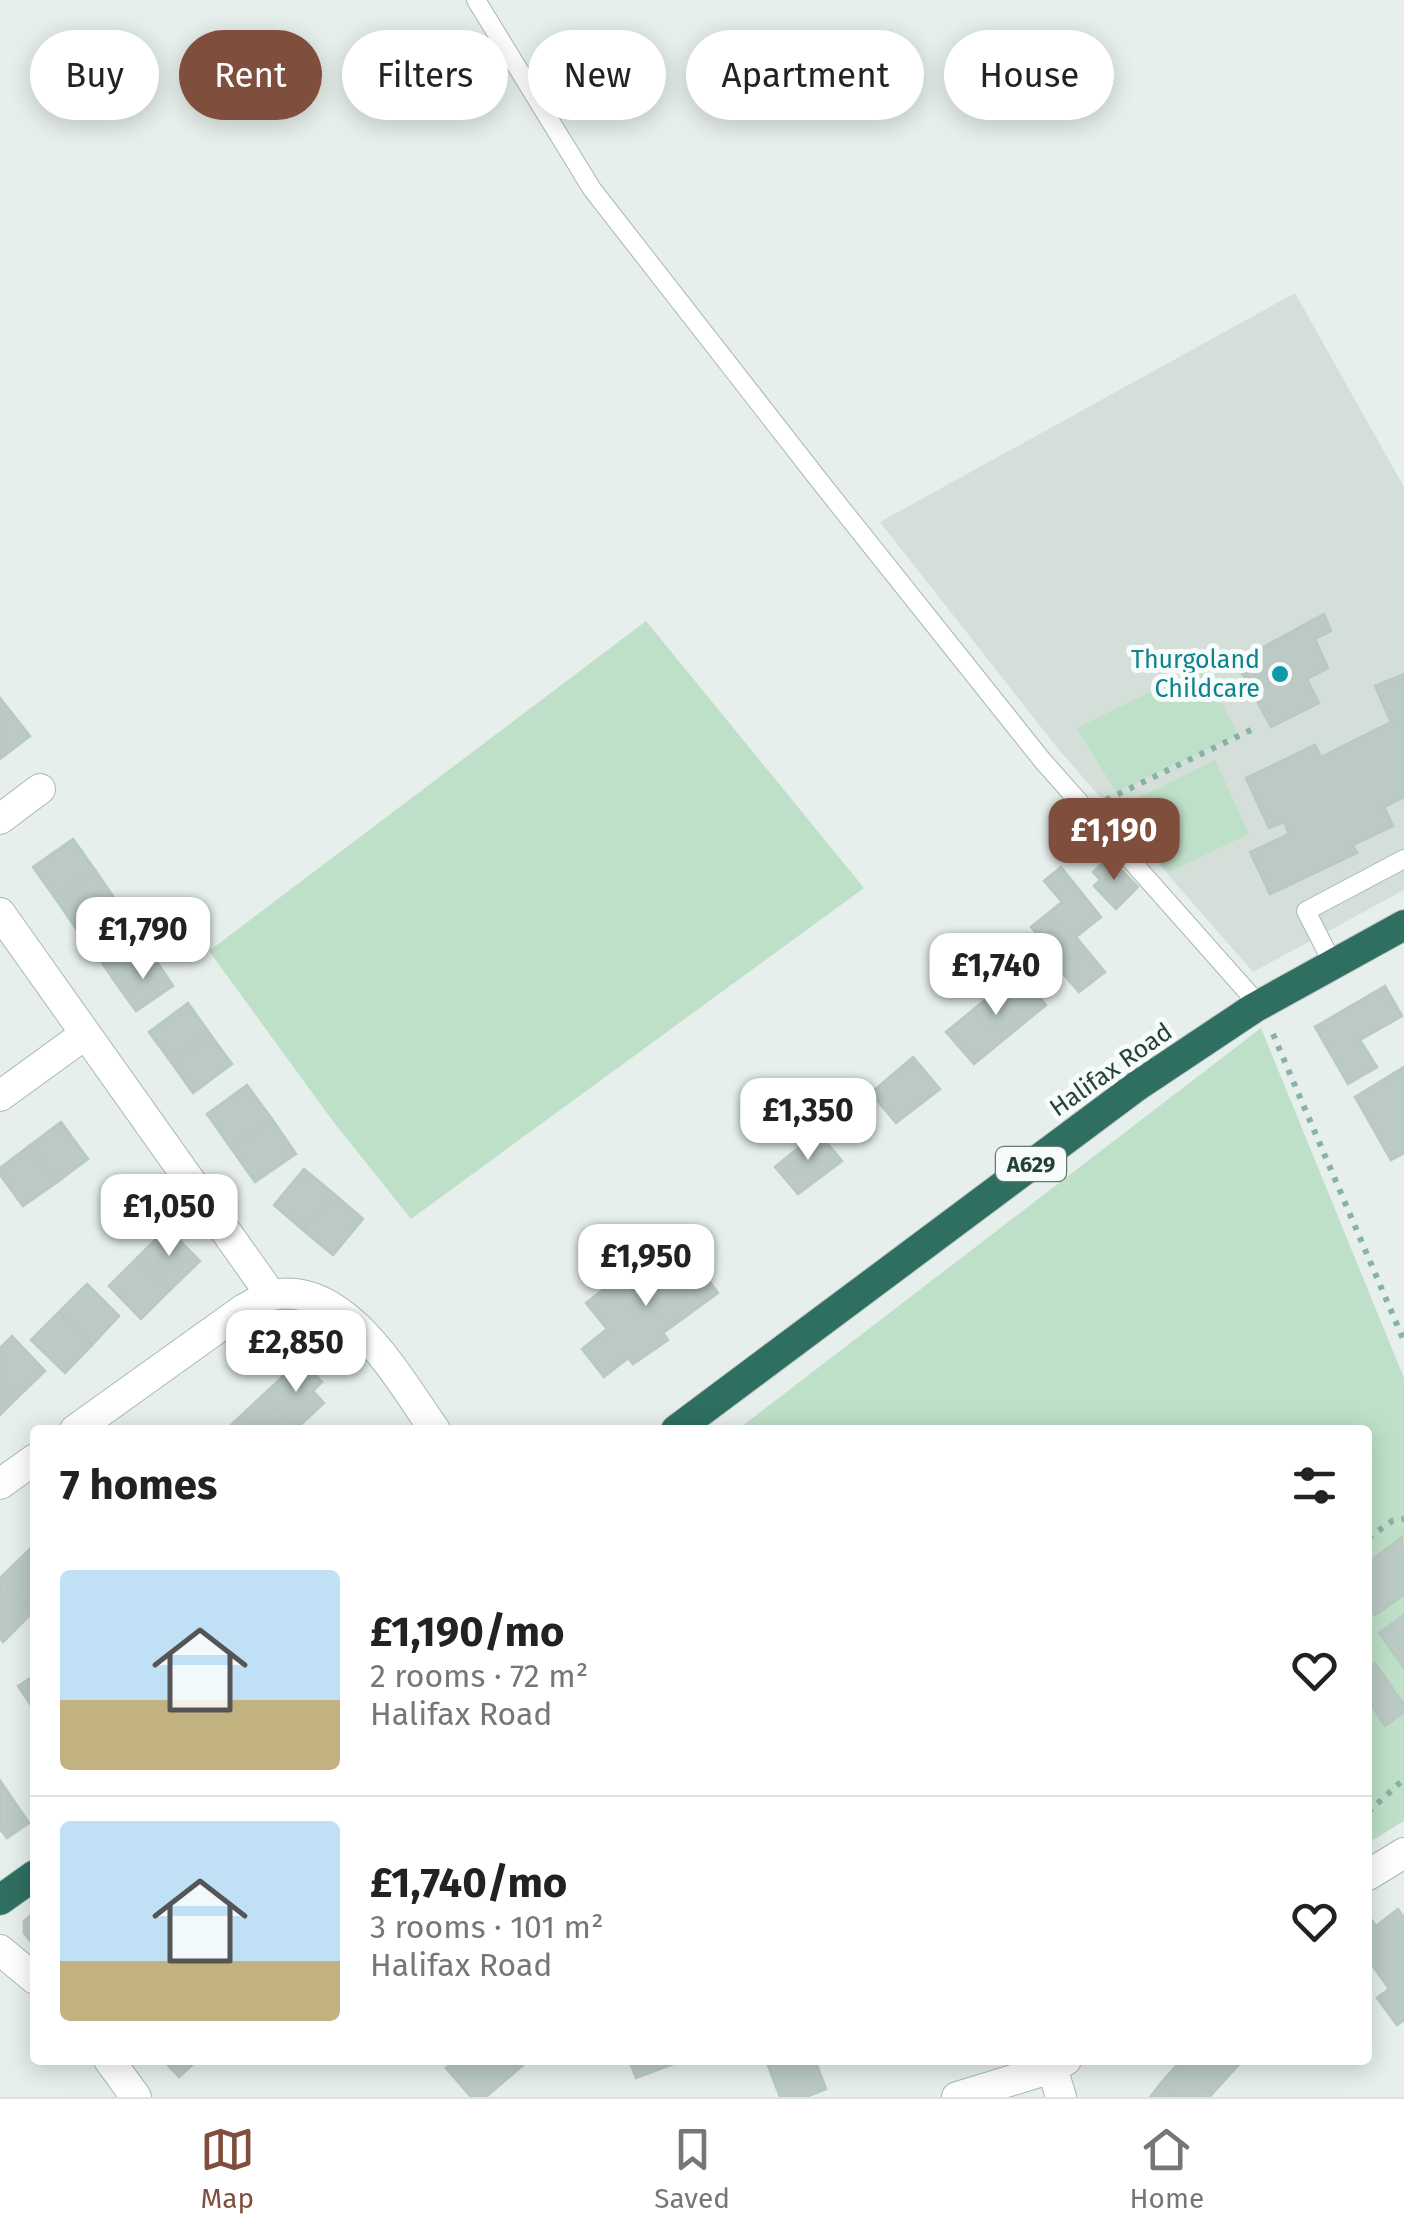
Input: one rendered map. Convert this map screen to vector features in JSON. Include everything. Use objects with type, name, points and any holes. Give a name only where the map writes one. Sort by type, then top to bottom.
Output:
[{"type":"highway","name":"Halifax Road","points":[[683,1425],[1138,1086],[1257,1006],[1404,925]]},
{"type":"highway","points":[[0,1900],[30,1879]]},
{"type":"street","points":[[0,819],[40,789]]},
{"type":"street","points":[[0,912],[271,1295]]},
{"type":"street","points":[[0,1096],[84,1035]]},
{"type":"street","points":[[82,1425],[228,1320],[271,1295],[302,1296],[349,1317],[432,1425]]},
{"type":"street","points":[[0,1484],[30,1463]]},
{"type":"street","points":[[1372,1873],[1404,1853]]},
{"type":"street","points":[[0,1950],[30,1975]]},
{"type":"street","points":[[113,2065],[136,2097]]},
{"type":"street","points":[[957,2097],[1060,2075]]},
{"type":"lane","points":[[476,0],[592,188],[1042,760],[1257,1006]]},
{"type":"lane","points":[[1333,964],[1306,911],[1404,859]]},
{"type":"path","points":[[1088,812],[1254,728]]},
{"type":"path","points":[[1257,1006],[1268,1023],[1404,1340]]},
{"type":"path","points":[[1372,1535],[1392,1521],[1404,1519]]},
{"type":"path","points":[[1372,1808],[1404,1779]]},
{"type":"shaded area","points":[[1295,293],[1404,487],[1404,890],[1253,972],[1059,750],[880,522]]},
{"type":"green space","points":[[646,621],[864,888],[411,1219],[332,1120],[209,951]]},
{"type":"green space","points":[[1203,666],[1238,735],[1116,792],[1077,728]]},
{"type":"green space","points":[[1215,760],[1249,834],[1169,872],[1116,809]]},
{"type":"green space","points":[[1261,1028],[1404,1378],[1404,1821],[1372,1841],[1372,1425],[744,1425]]},
{"type":"building","name":"Thurgoland Childcare","points":[[1324,614],[1331,631],[1315,639],[1328,668],[1307,679],[1319,703],[1271,727],[1236,662]]},
{"type":"building","points":[[1404,674],[1404,797],[1384,807],[1393,826],[1353,845],[1357,853],[1270,894],[1250,852],[1289,834],[1284,822],[1269,828],[1246,778],[1315,745],[1321,757],[1391,722],[1375,686]]},
{"type":"building","points":[[0,698],[30,736],[0,759]]},
{"type":"building","points":[[73,839],[95,870],[55,898],[33,867]]},
{"type":"building","points":[[1109,857],[1138,887],[1116,909],[1094,886],[1100,880],[1093,872]]},
{"type":"building","points":[[1061,867],[1101,917],[1076,937],[1105,972],[1079,992],[1059,969],[1038,985],[1021,966],[1047,946],[1031,927],[1062,902],[1044,881]]},
{"type":"building","points":[[95,870],[117,902],[77,930],[55,898]]},
{"type":"building","points":[[129,920],[151,953],[113,979],[91,946]]},
{"type":"building","points":[[151,953],[173,986],[136,1011],[113,979]]},
{"type":"building","points":[[1019,972],[1046,1005],[974,1064],[946,1032]]},
{"type":"building","points":[[1385,986],[1402,1016],[1360,1040],[1377,1067],[1348,1084],[1315,1027]]},
{"type":"building","points":[[188,1003],[210,1034],[171,1062],[149,1032]]},
{"type":"building","points":[[210,1034],[232,1064],[193,1093],[171,1062]]},
{"type":"building","points":[[913,1057],[940,1089],[896,1123],[871,1093]]},
{"type":"building","points":[[1404,1067],[1404,1153],[1391,1160],[1355,1097]]},
{"type":"building","points":[[247,1085],[272,1119],[231,1148],[207,1114]]},
{"type":"building","points":[[272,1119],[296,1154],[255,1182],[231,1148]]},
{"type":"building","points":[[61,1122],[88,1159],[56,1183],[29,1146]]},
{"type":"building","points":[[818,1132],[842,1161],[798,1194],[775,1167]]},
{"type":"building","points":[[29,1146],[56,1183],[23,1206],[0,1175],[0,1168]]},
{"type":"building","points":[[304,1169],[334,1194],[303,1230],[274,1205]]},
{"type":"building","points":[[334,1194],[363,1219],[333,1255],[303,1230]]},
{"type":"building","points":[[167,1228],[200,1261],[170,1290],[138,1257]]},
{"type":"building","points":[[674,1247],[685,1261],[691,1256],[718,1293],[663,1333],[668,1340],[633,1364],[628,1358],[604,1377],[582,1349],[607,1329],[586,1303],[620,1277],[625,1282]]},
{"type":"building","points":[[138,1257],[170,1290],[141,1319],[109,1286]]},
{"type":"building","points":[[87,1284],[119,1316],[92,1345],[59,1312]]},
{"type":"building","points":[[59,1312],[92,1345],[65,1373],[31,1340]]},
{"type":"building","points":[[12,1336],[45,1371],[16,1399],[0,1383],[0,1348]]},
{"type":"building","points":[[301,1359],[322,1382],[313,1391],[324,1403],[300,1425],[290,1425],[263,1395]]},
{"type":"building","points":[[0,1383],[16,1399],[0,1415]]},
{"type":"building","points":[[263,1395],[290,1425],[231,1425]]},
{"type":"building","points":[[1402,1537],[1404,1595],[1375,1615],[1372,1611],[1372,1560]]},
{"type":"building","points":[[30,1549],[30,1609],[0,1578]]},
{"type":"building","points":[[0,1578],[30,1609],[30,1615],[3,1642]]},
{"type":"building","points":[[1404,1615],[1404,1668],[1379,1633]]},
{"type":"building","points":[[1375,1663],[1404,1705],[1404,1712],[1385,1726],[1372,1706]]},
{"type":"building","points":[[30,1678],[30,1704],[18,1686]]},
{"type":"building","points":[[1,1782],[29,1823],[7,1838],[0,1829]]},
{"type":"building","points":[[1398,1909],[1404,1918],[1404,2020],[1397,2025],[1377,1998],[1389,1989],[1372,1965],[1372,1920],[1376,1926]]},
{"type":"building","points":[[30,1916],[30,1941],[24,1933],[24,1921]]},
{"type":"building","points":[[168,2065],[192,2065],[179,2077]]},
{"type":"building","points":[[523,2065],[486,2097],[471,2097],[446,2068]]},
{"type":"building","points":[[631,2065],[671,2065],[636,2078]]},
{"type":"building","points":[[768,2065],[817,2065],[826,2089],[806,2097],[780,2097]]},
{"type":"building","points":[[1177,2065],[1238,2065],[1212,2094]]},
{"type":"building","points":[[1177,2065],[1212,2094],[1177,2097],[1161,2083]]},
{"type":"building","points":[[1161,2083],[1177,2097],[1150,2097]]},
{"type":"place","name":"Thurgoland Childcare","points":[[1280,674]]}]
